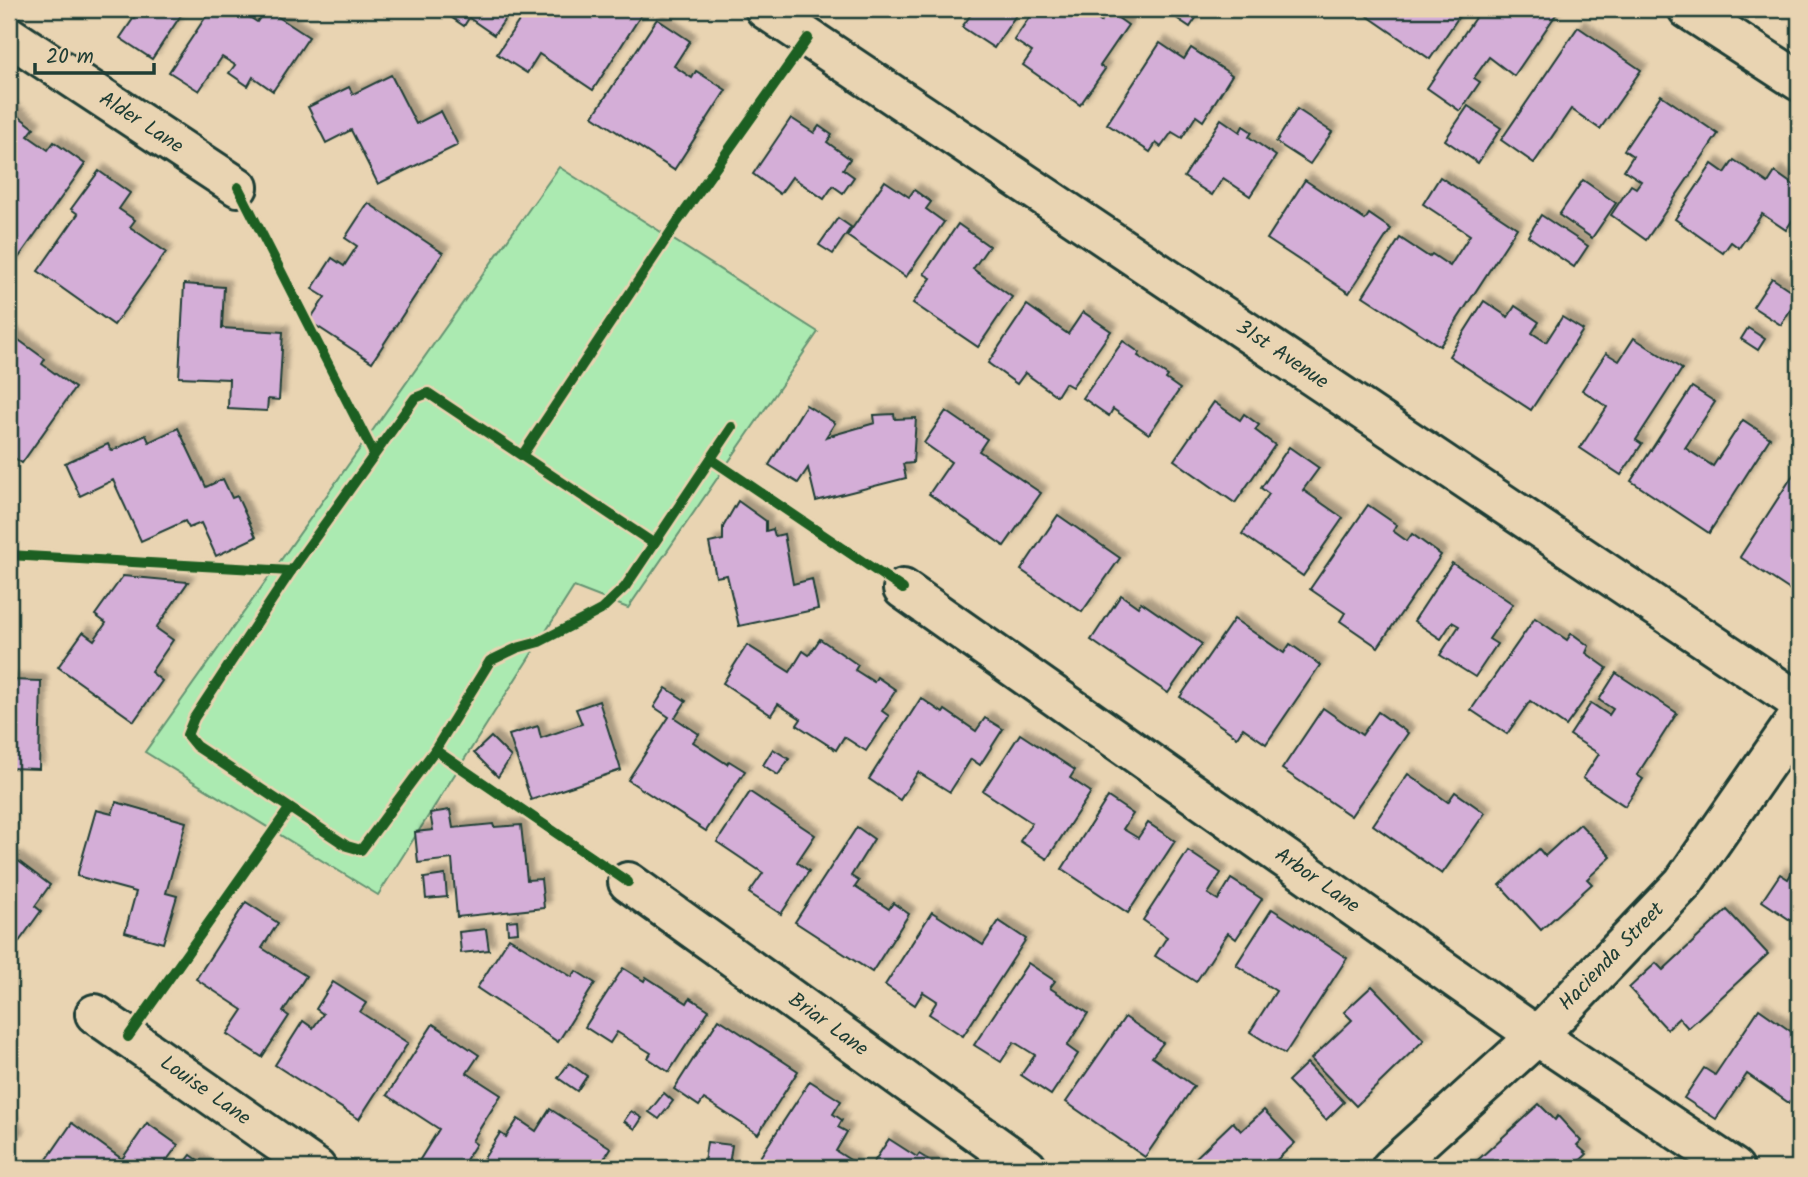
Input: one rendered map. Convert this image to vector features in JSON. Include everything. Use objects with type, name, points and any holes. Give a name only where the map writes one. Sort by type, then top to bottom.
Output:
[{"type":"street","name":"31st Avenue","points":[[765,9],[1799,702]]},
{"type":"street","points":[[1688,9],[1799,81]]},
{"type":"street","name":"Alder Lane","points":[[9,36],[238,187]]},
{"type":"street","name":"Arbor Lane","points":[[903,589],[1537,1036],[1734,1168]]},
{"type":"street","name":"Hacienda Street","points":[[1391,1168],[1537,1036],[1683,883],[1799,716]]},
{"type":"street","name":"Briar Lane","points":[[628,882],[1027,1168]]},
{"type":"street","name":"Louise Lane","points":[[94,1014],[316,1168]]},
{"type":"green space","points":[[559,167],[818,332],[628,608],[574,587],[378,895],[145,752]]},
{"type":"building","points":[[131,9],[185,9],[152,59],[120,38],[137,13]]},
{"type":"building","points":[[211,9],[237,9],[257,22],[266,9],[309,37],[273,91],[253,77],[248,86],[229,73],[235,65],[222,57],[199,91],[169,72]]},
{"type":"building","points":[[439,9],[512,9],[494,35],[469,18],[464,26]]},
{"type":"building","points":[[527,9],[587,9],[593,12],[595,9],[638,9],[643,12],[593,90],[539,54],[527,73],[497,54]]},
{"type":"building","points":[[975,9],[1020,9],[994,48],[962,27]]},
{"type":"building","points":[[1035,9],[1087,9],[1086,11],[1101,22],[1108,11],[1128,25],[1100,66],[1105,69],[1080,105],[1023,65],[1032,52],[1014,40]]},
{"type":"building","points":[[1163,9],[1202,9],[1190,27]]},
{"type":"building","points":[[1370,9],[1464,9],[1430,59],[1366,15]]},
{"type":"building","points":[[1481,9],[1551,9],[1557,13],[1514,76],[1489,57],[1474,78],[1480,82],[1460,111],[1427,88]]},
{"type":"building","points":[[657,19],[690,41],[674,66],[692,78],[696,71],[726,90],[674,170],[593,116]]},
{"type":"building","points":[[1578,27],[1641,70],[1600,129],[1571,109],[1534,163],[1501,140]]},
{"type":"building","points":[[1160,43],[1184,59],[1191,48],[1232,75],[1203,121],[1196,116],[1182,138],[1172,132],[1161,147],[1156,143],[1150,152],[1107,124]]},
{"type":"building","points":[[391,75],[416,124],[441,111],[458,145],[378,184],[351,130],[326,143],[308,107],[349,87],[353,94]]},
{"type":"building","points":[[1661,95],[1718,134],[1646,240],[1611,215],[1631,185],[1636,188],[1641,181],[1624,170],[1633,156],[1624,150]]},
{"type":"building","points":[[1468,106],[1501,128],[1478,163],[1445,140]]},
{"type":"building","points":[[9,109],[34,128],[28,136],[48,150],[54,142],[85,164],[14,264],[9,260]]},
{"type":"building","points":[[1297,109],[1332,132],[1310,164],[1276,142]]},
{"type":"building","points":[[791,118],[814,133],[819,126],[832,135],[827,142],[850,159],[843,169],[854,177],[843,193],[833,186],[824,199],[792,177],[780,194],[753,174]]},
{"type":"building","points":[[1221,119],[1240,132],[1243,126],[1252,132],[1249,137],[1276,156],[1250,196],[1223,178],[1212,195],[1184,177]]},
{"type":"building","points":[[1734,160],[1768,183],[1775,172],[1799,189],[1799,210],[1786,230],[1762,214],[1739,248],[1731,242],[1723,253],[1675,219],[1712,164],[1725,173]]},
{"type":"building","points":[[99,171],[130,193],[119,209],[135,220],[130,227],[166,252],[114,325],[38,271],[78,214],[71,209]]},
{"type":"building","points":[[1440,177],[1517,228],[1440,346],[1363,296],[1400,238],[1429,257],[1432,254],[1450,266],[1470,235],[1423,204]]},
{"type":"building","points":[[1305,180],[1365,220],[1369,214],[1391,229],[1349,293],[1267,239]]},
{"type":"building","points":[[1583,180],[1616,203],[1592,238],[1559,215]]},
{"type":"building","points":[[885,181],[909,197],[914,190],[931,202],[926,209],[944,222],[906,277],[847,236]]},
{"type":"building","points":[[368,203],[443,253],[372,362],[309,321],[325,297],[312,289],[332,258],[344,266],[357,246],[345,238]]},
{"type":"building","points":[[1541,215],[1588,246],[1574,267],[1528,236]]},
{"type":"building","points":[[838,218],[851,227],[833,254],[819,245]]},
{"type":"building","points":[[958,224],[989,246],[973,269],[1012,297],[978,347],[913,303],[931,278],[924,274]]},
{"type":"building","points":[[1772,278],[1799,296],[1781,325],[1753,307]]},
{"type":"building","points":[[184,284],[224,287],[222,328],[283,332],[279,400],[268,399],[267,411],[228,409],[229,379],[179,377]]},
{"type":"building","points":[[1484,301],[1508,317],[1515,306],[1539,322],[1532,333],[1546,342],[1562,317],[1583,330],[1531,410],[1449,356]]},
{"type":"building","points":[[1027,305],[1068,334],[1083,312],[1111,331],[1072,387],[1065,383],[1057,396],[1025,373],[1017,384],[988,363]]},
{"type":"building","points":[[1748,328],[1765,339],[1758,350],[1741,339]]},
{"type":"building","points":[[9,333],[45,359],[42,364],[75,388],[22,463],[9,454]]},
{"type":"building","points":[[1634,338],[1682,369],[1636,440],[1642,444],[1621,475],[1580,448],[1607,407],[1582,390],[1606,353],[1619,361]]},
{"type":"building","points":[[1123,341],[1140,353],[1138,356],[1168,376],[1166,379],[1180,389],[1149,434],[1113,409],[1109,416],[1083,398]]},
{"type":"building","points":[[1692,387],[1715,402],[1685,448],[1713,466],[1743,420],[1770,438],[1709,533],[1631,481]]},
{"type":"building","points":[[1214,402],[1240,420],[1244,414],[1259,425],[1255,430],[1275,445],[1235,503],[1174,460]]},
{"type":"building","points":[[806,405],[835,423],[826,437],[875,423],[874,415],[894,414],[895,419],[916,418],[913,463],[903,464],[906,478],[816,501],[808,468],[798,483],[769,465]]},
{"type":"building","points":[[946,411],[987,439],[979,451],[1041,493],[1004,546],[929,494],[951,462],[924,443]]},
{"type":"building","points":[[178,428],[206,487],[223,479],[232,498],[237,496],[256,537],[216,556],[201,523],[189,528],[185,521],[141,541],[113,480],[80,496],[65,463],[108,444],[111,451],[146,435],[149,442]]},
{"type":"building","points":[[1289,447],[1319,468],[1303,490],[1343,518],[1303,576],[1242,534],[1269,494],[1261,488]]},
{"type":"building","points":[[1799,466],[1799,596],[1740,557]]},
{"type":"building","points":[[738,501],[766,521],[766,531],[773,529],[775,536],[784,534],[793,584],[812,579],[818,609],[739,626],[727,575],[716,577],[709,543],[723,540],[723,527]]},
{"type":"building","points":[[1368,505],[1397,525],[1393,531],[1407,541],[1412,534],[1441,555],[1378,647],[1340,621],[1345,613],[1310,589]]},
{"type":"building","points":[[1058,515],[1120,558],[1082,612],[1021,570]]},
{"type":"building","points":[[1452,563],[1513,604],[1489,639],[1497,644],[1475,677],[1440,655],[1459,626],[1452,622],[1441,639],[1414,621]]},
{"type":"building","points":[[123,576],[188,582],[156,628],[173,640],[151,672],[162,681],[134,721],[58,667],[83,632],[94,640],[106,623],[95,615]]},
{"type":"building","points":[[1121,595],[1138,607],[1141,602],[1202,644],[1168,693],[1091,640]]},
{"type":"building","points":[[1535,618],[1567,640],[1571,634],[1574,635],[1589,646],[1586,653],[1607,668],[1566,726],[1530,701],[1507,734],[1471,710]]},
{"type":"building","points":[[1234,619],[1284,653],[1290,644],[1320,665],[1266,744],[1243,728],[1237,737],[1180,697]]},
{"type":"building","points":[[820,639],[858,665],[855,670],[874,682],[877,677],[896,690],[882,711],[889,716],[866,751],[844,737],[836,750],[797,725],[801,719],[778,704],[771,715],[723,683],[747,645],[790,672],[803,651],[809,655]]},
{"type":"building","points":[[1616,673],[1677,713],[1637,775],[1643,779],[1625,806],[1583,778],[1599,754],[1570,735],[1591,703],[1609,715],[1613,709],[1599,700]]},
{"type":"building","points":[[9,680],[41,681],[39,769],[9,768]]},
{"type":"building","points":[[666,688],[686,701],[675,718],[699,734],[693,742],[727,764],[729,761],[745,771],[706,831],[628,780],[669,717],[654,707]]},
{"type":"building","points":[[921,698],[976,731],[985,718],[1003,729],[980,765],[971,759],[950,792],[918,772],[900,800],[869,779]]},
{"type":"building","points":[[599,701],[621,770],[531,800],[509,735],[538,726],[541,738],[582,724],[576,709]]},
{"type":"building","points":[[1323,708],[1362,735],[1378,712],[1408,733],[1351,816],[1282,769]]},
{"type":"building","points":[[1020,734],[1075,770],[1070,778],[1091,792],[1047,859],[1020,841],[1032,823],[983,791]]},
{"type":"building","points":[[491,737],[511,757],[498,777],[474,753]]},
{"type":"building","points":[[773,749],[789,759],[778,775],[763,765]]},
{"type":"building","points":[[1408,774],[1448,802],[1455,792],[1485,813],[1442,874],[1373,825]]},
{"type":"building","points":[[750,792],[815,835],[797,862],[809,871],[781,914],[749,893],[763,873],[717,842]]},
{"type":"building","points":[[1108,797],[1133,814],[1123,829],[1138,838],[1148,823],[1175,841],[1128,913],[1062,869]]},
{"type":"building","points":[[116,802],[186,822],[166,893],[177,896],[163,943],[125,932],[136,892],[77,876],[96,810],[112,814]]},
{"type":"building","points":[[450,810],[453,828],[493,824],[494,827],[521,825],[527,880],[541,879],[544,908],[457,917],[452,859],[418,863],[415,832],[433,830],[430,813]]},
{"type":"building","points":[[1580,824],[1611,857],[1587,879],[1592,884],[1541,930],[1500,885],[1539,849],[1545,856]]},
{"type":"building","points":[[857,827],[874,839],[851,876],[859,881],[855,887],[889,909],[893,903],[909,914],[872,972],[795,922]]},
{"type":"building","points":[[1188,851],[1221,873],[1208,894],[1218,900],[1231,879],[1262,899],[1236,939],[1228,933],[1196,982],[1155,956],[1167,937],[1143,920]]},
{"type":"building","points":[[13,857],[50,885],[35,906],[41,911],[18,943],[10,937],[9,939],[9,863]]},
{"type":"building","points":[[1799,861],[1799,926],[1762,901],[1780,874],[1788,879]]},
{"type":"building","points":[[445,875],[447,897],[426,899],[424,878]]},
{"type":"building","points":[[246,902],[278,923],[262,948],[306,976],[283,1012],[289,1016],[262,1057],[227,1034],[243,1010],[196,979]]},
{"type":"building","points":[[1272,909],[1347,958],[1285,1054],[1250,1032],[1276,991],[1236,965]]},
{"type":"building","points":[[1727,910],[1768,954],[1688,1028],[1679,1018],[1667,1029],[1629,988],[1656,963],[1663,970]]},
{"type":"building","points":[[932,912],[983,945],[999,921],[1026,939],[963,1036],[929,1014],[937,1001],[923,992],[915,1005],[885,985]]},
{"type":"building","points":[[517,920],[518,932],[508,933],[507,921]]},
{"type":"building","points":[[486,929],[489,950],[461,953],[459,932]]},
{"type":"building","points":[[509,938],[572,977],[576,971],[595,983],[558,1042],[477,988]]},
{"type":"building","points":[[1028,963],[1055,981],[1050,988],[1088,1013],[1067,1046],[1078,1054],[1051,1095],[1021,1075],[1035,1055],[1014,1042],[1001,1062],[974,1045]]},
{"type":"building","points":[[623,968],[644,981],[646,977],[687,1003],[690,998],[709,1010],[669,1072],[648,1058],[651,1053],[617,1032],[610,1043],[585,1027]]},
{"type":"building","points":[[333,982],[366,1003],[360,1012],[408,1043],[359,1119],[275,1065],[303,1021],[313,1028],[323,1014],[316,1009]]},
{"type":"building","points":[[1372,986],[1424,1040],[1356,1106],[1311,1059],[1352,1020],[1344,1012]]},
{"type":"building","points":[[1759,1009],[1799,1037],[1799,1089],[1789,1103],[1747,1074],[1716,1119],[1684,1098],[1704,1068],[1715,1075]]},
{"type":"building","points":[[1125,1017],[1163,1043],[1152,1057],[1194,1086],[1145,1157],[1066,1102]]},
{"type":"building","points":[[719,1019],[798,1071],[758,1134],[704,1099],[699,1106],[674,1089]]},
{"type":"building","points":[[433,1024],[479,1055],[467,1073],[501,1095],[472,1141],[476,1144],[461,1168],[430,1168],[419,1161],[439,1129],[387,1095]]},
{"type":"building","points":[[569,1063],[587,1076],[577,1091],[558,1078]]},
{"type":"building","points":[[1307,1063],[1344,1102],[1326,1120],[1288,1081]]},
{"type":"building","points":[[810,1081],[841,1101],[833,1114],[842,1120],[838,1127],[847,1132],[836,1151],[855,1163],[851,1168],[753,1168]]},
{"type":"building","points":[[664,1093],[673,1101],[659,1119],[649,1112]]},
{"type":"building","points":[[1539,1104],[1555,1120],[1558,1116],[1581,1141],[1577,1145],[1587,1154],[1572,1168],[1559,1168],[1555,1165],[1551,1168],[1469,1168]]},
{"type":"building","points":[[550,1109],[611,1148],[598,1168],[478,1168],[500,1133],[506,1137],[518,1119],[536,1131]]},
{"type":"building","points":[[1264,1110],[1295,1143],[1268,1168],[1185,1168],[1233,1122],[1241,1131]]},
{"type":"building","points":[[631,1111],[642,1118],[635,1129],[624,1121]]},
{"type":"building","points":[[9,1121],[18,1138],[9,1143]]},
{"type":"building","points":[[72,1123],[122,1159],[147,1123],[178,1145],[161,1168],[41,1168]]},
{"type":"building","points":[[889,1139],[917,1157],[919,1154],[942,1168],[870,1168]]},
{"type":"building","points":[[707,1142],[732,1145],[729,1165],[704,1162]]},
{"type":"building","points":[[191,1155],[209,1168],[181,1168]]},
{"type":"cycle path","points":[[523,454],[678,221],[808,38]]},
{"type":"cycle path","points":[[238,187],[374,454]]},
{"type":"cycle path","points":[[628,882],[435,750],[361,850],[347,846],[196,746],[187,735],[194,718],[291,571],[415,398],[428,393],[653,543]]},
{"type":"cycle path","points":[[435,750],[490,661],[517,648],[539,642],[601,610],[625,587],[732,427]]},
{"type":"cycle path","points":[[711,459],[903,589]]},
{"type":"cycle path","points":[[9,555],[291,571]]},
{"type":"cycle path","points":[[128,1037],[289,809]]}]
